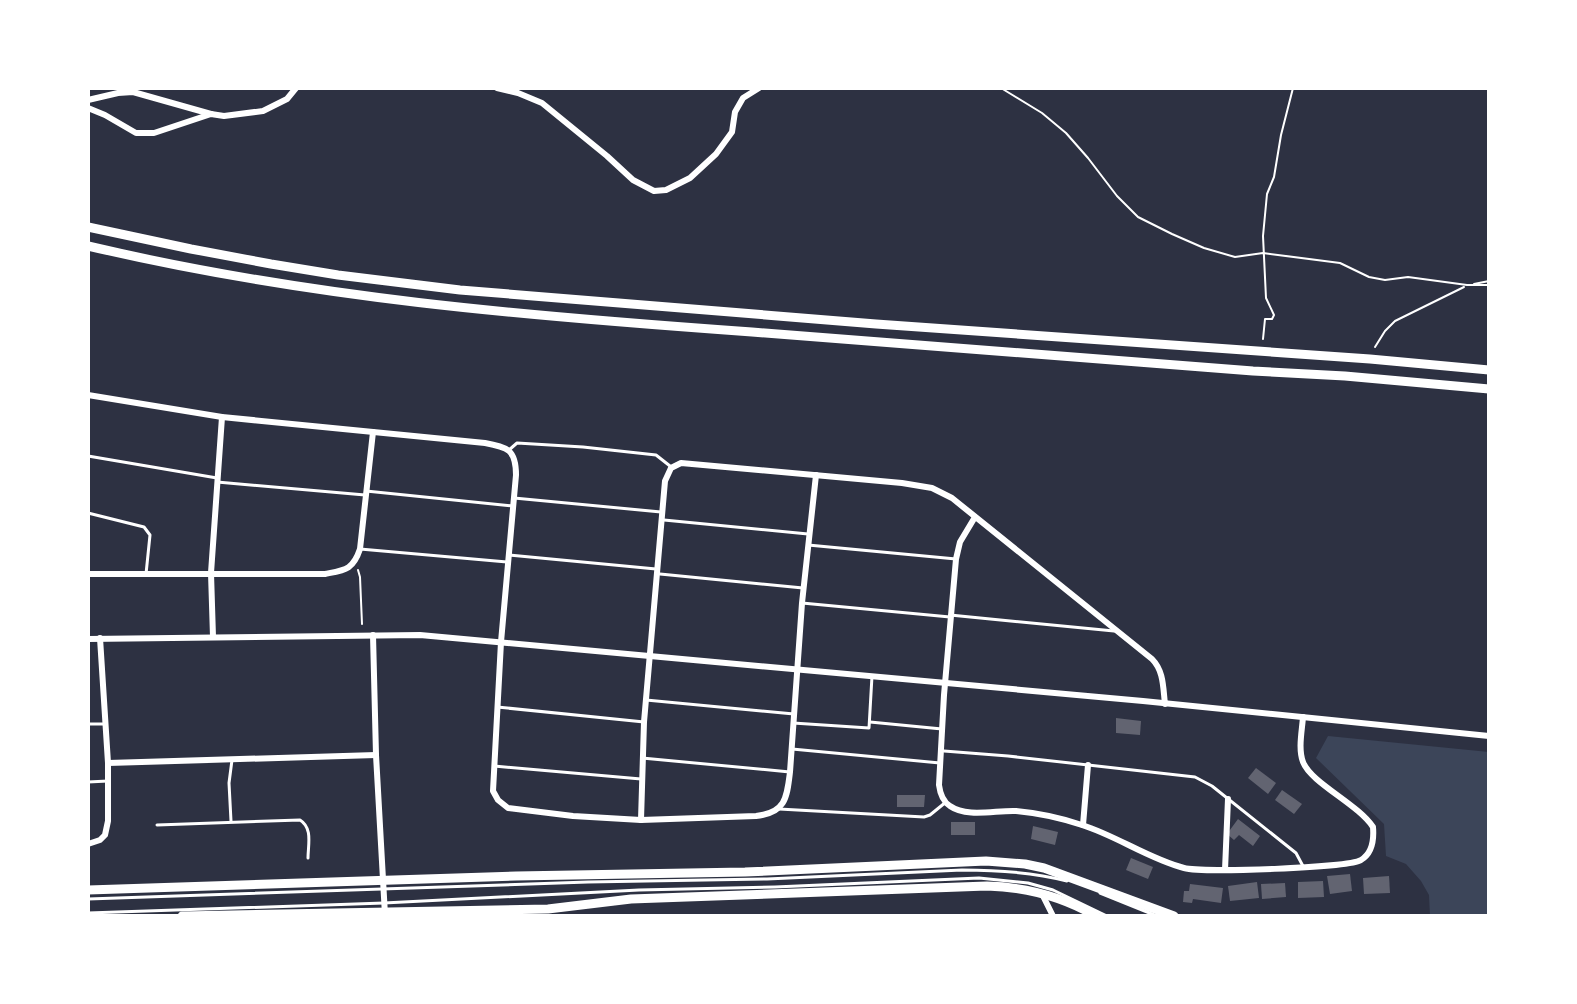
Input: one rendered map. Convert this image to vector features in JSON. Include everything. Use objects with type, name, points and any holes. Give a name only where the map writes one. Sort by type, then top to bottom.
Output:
[{"type":"main road","points":[[88,227],[285,266],[460,290],[1489,370]]},
{"type":"main road","points":[[88,246],[258,281],[468,309],[1489,389]]},
{"type":"main road","points":[[88,890],[382,886],[516,876],[745,872],[1001,862],[1044,868],[1174,916]]},
{"type":"main road","points":[[182,916],[548,909],[631,899],[954,886],[1008,886],[1041,893],[1096,916]]},
{"type":"street","points":[[88,100],[133,92],[224,116],[263,111],[287,99],[296,88]]},
{"type":"street","points":[[497,88],[542,103],[633,180],[654,191],[666,190],[690,178],[716,154],[732,132],[735,112],[743,98],[759,88]]},
{"type":"street","points":[[88,108],[136,133],[154,133],[211,114]]},
{"type":"street","points":[[88,395],[222,417],[485,443],[509,450],[515,461],[514,502],[501,642],[493,791],[508,808],[573,816],[641,820],[756,816],[779,809],[785,799],[790,772],[802,603],[816,475]]},
{"type":"street","points":[[213,637],[211,573],[222,417]]},
{"type":"street","points":[[88,574],[325,574],[349,568],[360,549],[373,432]]},
{"type":"street","points":[[641,820],[644,722],[661,516],[665,481],[671,468],[681,463],[932,488],[952,498],[1146,654],[1161,673],[1165,704]]},
{"type":"street","points":[[975,517],[960,542],[950,616],[940,793],[951,807],[966,811],[1047,815],[1083,825],[1183,868],[1304,868],[1359,862],[1372,847],[1371,824],[1305,765],[1301,746],[1303,717]]},
{"type":"street","points":[[373,635],[385,910]]},
{"type":"street","points":[[88,639],[420,635],[1489,736]]},
{"type":"street","points":[[88,844],[100,840],[107,831],[108,763],[100,638]]},
{"type":"street","points":[[108,763],[376,755]]},
{"type":"street","points":[[1083,825],[1088,765]]},
{"type":"street","points":[[1225,870],[1228,799]]},
{"type":"street","points":[[1041,893],[1053,916]]},
{"type":"lane","points":[[509,450],[517,443],[642,453],[656,455],[671,468]]},
{"type":"lane","points":[[88,456],[217,480],[514,502],[809,534]]},
{"type":"lane","points":[[88,513],[144,527],[150,535],[146,574]]},
{"type":"lane","points":[[808,545],[956,559]]},
{"type":"lane","points":[[360,549],[656,571],[804,589]]},
{"type":"lane","points":[[802,603],[1117,631]]},
{"type":"lane","points":[[793,723],[869,728],[872,676]]},
{"type":"lane","points":[[646,700],[794,714]]},
{"type":"lane","points":[[497,707],[644,722]]},
{"type":"lane","points":[[869,722],[942,729]]},
{"type":"lane","points":[[88,724],[105,724]]},
{"type":"lane","points":[[792,749],[940,763]]},
{"type":"lane","points":[[941,751],[1195,777],[1205,781],[1296,853],[1304,868]]},
{"type":"lane","points":[[642,758],[790,772]]},
{"type":"lane","points":[[231,821],[229,783],[232,760]]},
{"type":"lane","points":[[494,766],[641,779]]},
{"type":"lane","points":[[88,782],[108,781]]},
{"type":"lane","points":[[779,809],[924,817],[946,802]]},
{"type":"lane","points":[[157,825],[293,819],[304,823],[309,829],[308,858]]},
{"type":"lane","points":[[88,899],[382,886],[767,879],[991,870],[1041,874],[1071,882],[1157,916]]},
{"type":"lane","points":[[88,913],[385,910],[639,890],[979,878],[1028,883],[1053,890],[1107,916]]},
{"type":"path","points":[[1001,88],[1042,113],[1066,133],[1138,217],[1183,239],[1235,257],[1263,253],[1340,263],[1369,277],[1385,280],[1408,277],[1467,285],[1489,283]]},
{"type":"path","points":[[1262,352],[1265,319],[1272,319],[1274,315],[1266,298],[1263,253],[1267,194],[1274,177],[1293,88]]},
{"type":"path","points":[[1370,359],[1385,331],[1395,321],[1467,285]]},
{"type":"path","points":[[355,562],[360,577],[363,634]]},
{"type":"shaded area","points":[[1328,736],[1489,752],[1489,916],[1430,916],[1429,895],[1421,881],[1406,864],[1386,856],[1384,824],[1316,758]]},
{"type":"building","points":[[1116,718],[1141,721],[1140,735],[1116,733]]},
{"type":"building","points":[[1256,768],[1276,783],[1268,794],[1248,778]]},
{"type":"building","points":[[1282,790],[1302,804],[1294,814],[1275,800]]},
{"type":"building","points":[[897,795],[925,795],[924,807],[897,807]]},
{"type":"building","points":[[1238,819],[1260,836],[1253,846],[1239,835],[1234,840],[1227,834]]},
{"type":"building","points":[[951,822],[975,822],[975,835],[951,835]]},
{"type":"building","points":[[1033,826],[1058,832],[1055,845],[1031,839]]},
{"type":"building","points":[[1131,858],[1153,867],[1148,879],[1126,870]]},
{"type":"building","points":[[1350,874],[1352,891],[1330,894],[1327,876]]},
{"type":"building","points":[[1389,876],[1390,893],[1364,894],[1363,878]]},
{"type":"building","points":[[1323,881],[1324,897],[1298,898],[1298,882]]},
{"type":"building","points":[[1257,882],[1259,898],[1230,901],[1228,886]]},
{"type":"building","points":[[1285,883],[1286,897],[1262,899],[1261,884]]},
{"type":"building","points":[[1190,884],[1223,888],[1221,903],[1193,899],[1192,903],[1183,902],[1184,891],[1189,891]]}]
